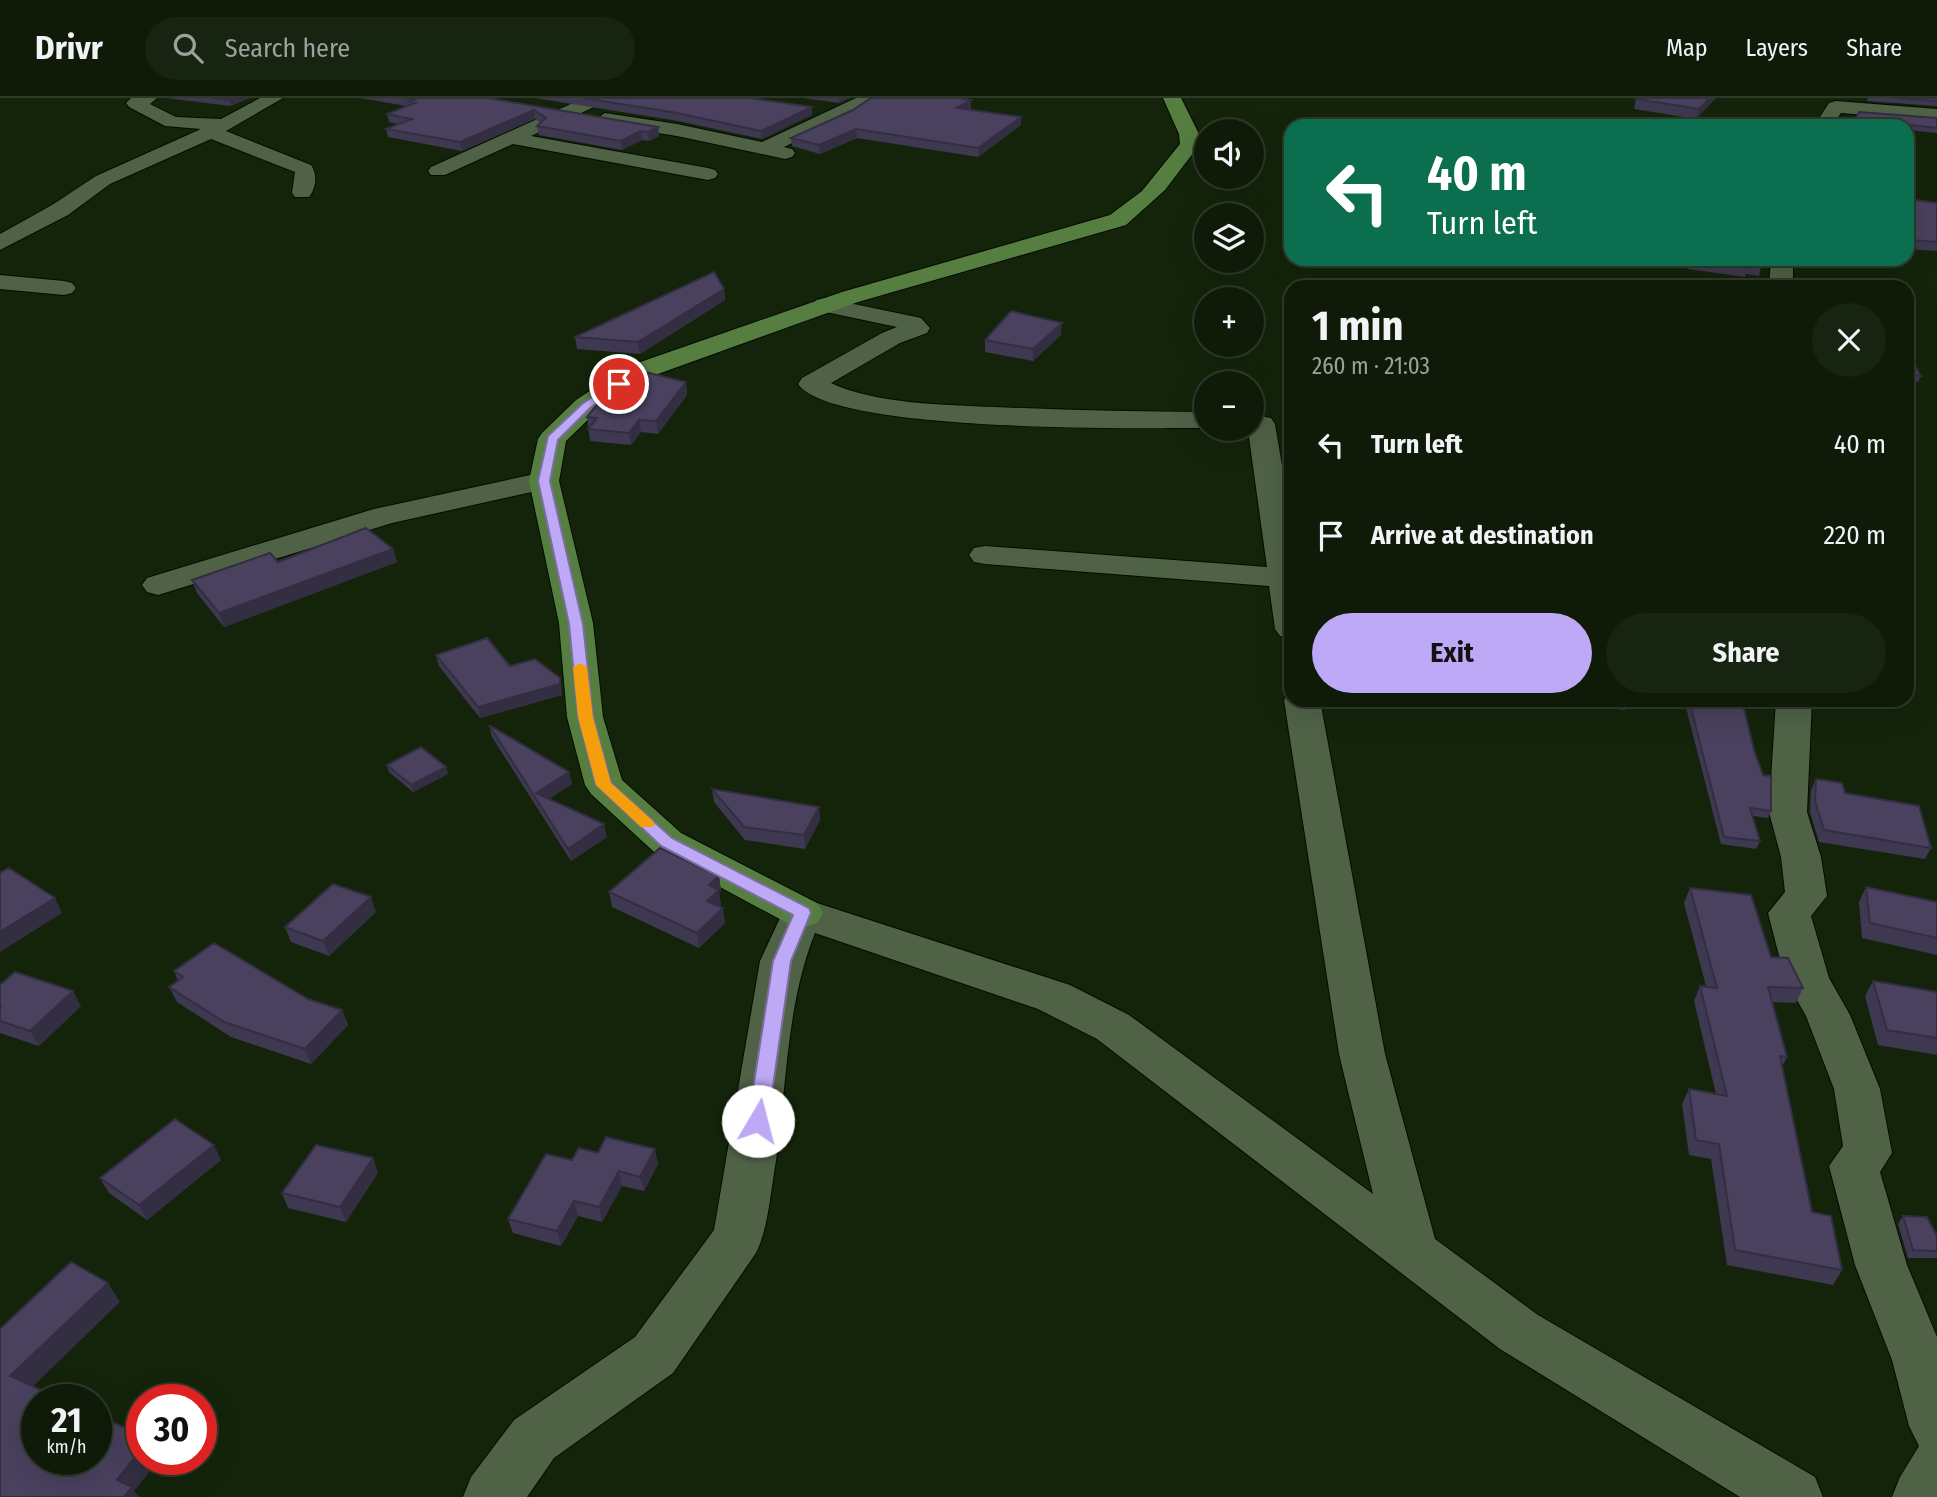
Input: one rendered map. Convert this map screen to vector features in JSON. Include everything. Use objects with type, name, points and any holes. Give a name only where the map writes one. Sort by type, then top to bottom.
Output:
[{"type":"main road","points":[[803,913],[667,842],[604,785],[585,717],[576,624],[544,481],[552,439],[586,406],[635,373],[825,305],[1118,220],[1140,207],[1190,144],[1189,134],[1172,98]]},
{"type":"street","points":[[148,98],[135,103],[172,122],[218,129],[304,169],[306,177],[302,193]]},
{"type":"street","points":[[0,243],[60,209],[103,180],[218,129],[274,98]]},
{"type":"street","points":[[438,171],[598,98]]},
{"type":"street","points":[[764,149],[846,112],[870,98]]},
{"type":"street","points":[[1912,98],[1937,102]]},
{"type":"street","points":[[528,106],[677,130],[785,153]]},
{"type":"street","points":[[813,107],[846,112]]},
{"type":"street","points":[[1828,119],[1836,107],[1937,115]]},
{"type":"street","points":[[512,138],[708,174]]},
{"type":"street","points":[[0,282],[64,288]]},
{"type":"street","points":[[825,305],[912,323],[918,328],[891,338],[811,384],[842,399],[937,413],[1102,420],[1194,420]]},
{"type":"street","points":[[1264,440],[1284,549]]},
{"type":"street","points":[[158,585],[385,515],[544,481]]},
{"type":"street","points":[[985,555],[1126,564],[1261,577],[1284,576]]},
{"type":"street","points":[[1303,707],[1362,1054],[1413,1253]]},
{"type":"street","points":[[1794,707],[1788,812],[1801,857],[1806,896],[1789,913],[1807,979],[1828,1015],[1857,1089],[1868,1153],[1854,1166],[1881,1265],[1919,1360],[1937,1426]]},
{"type":"street","points":[[492,1497],[534,1439],[654,1355],[738,1237],[755,1144],[780,972],[803,913],[1054,997],[1113,1027],[1519,1332],[1794,1497]]},
{"type":"street","points":[[1921,1497],[1937,1467]]},
{"type":"building","points":[[404,98],[488,98],[658,127],[648,132],[641,131],[621,141],[537,126],[546,118],[534,110],[460,142],[386,129],[412,119],[387,114],[415,103],[409,102],[414,100]]},
{"type":"building","points":[[584,98],[750,98],[812,107],[761,131],[677,113]]},
{"type":"building","points":[[871,98],[964,98],[971,100],[957,108],[1021,117],[978,148],[856,129],[819,145],[791,138],[853,110]]},
{"type":"building","points":[[1710,98],[1699,109],[1636,99]]},
{"type":"building","points":[[1894,98],[1937,98],[1937,101]]},
{"type":"building","points":[[1859,112],[1937,118],[1937,128],[1914,125],[1914,119],[1855,119]]},
{"type":"building","points":[[1914,200],[1937,203],[1937,242],[1914,240]]},
{"type":"building","points":[[714,272],[724,289],[638,342],[575,337]]},
{"type":"building","points":[[1011,311],[1062,323],[1033,349],[985,340]]},
{"type":"building","points":[[1914,364],[1921,376],[1914,375]]},
{"type":"building","points":[[641,371],[686,382],[656,421],[639,420],[629,433],[588,429],[597,418],[587,417],[604,396]]},
{"type":"building","points":[[366,528],[393,549],[219,613],[192,580],[270,553],[278,562]]},
{"type":"building","points":[[487,638],[510,666],[535,659],[560,678],[560,684],[478,707],[436,655]]},
{"type":"building","points":[[1691,707],[1744,707],[1763,775],[1771,776],[1771,811],[1750,808],[1760,841],[1724,837]]},
{"type":"building","points":[[489,725],[569,772],[536,793],[604,824],[568,849]]},
{"type":"building","points":[[421,747],[446,767],[411,785],[387,765]]},
{"type":"building","points":[[1816,779],[1842,783],[1845,793],[1919,806],[1931,848],[1824,830],[1815,801]]},
{"type":"building","points":[[712,789],[819,807],[804,835],[744,827]]},
{"type":"building","points":[[660,848],[719,876],[709,885],[719,890],[707,901],[723,908],[697,933],[609,892]]},
{"type":"building","points":[[9,868],[55,898],[0,932],[0,873]]},
{"type":"building","points":[[333,884],[371,897],[323,941],[285,927]]},
{"type":"building","points":[[1866,887],[1937,902],[1937,938],[1870,923]]},
{"type":"building","points":[[1690,888],[1751,895],[1771,957],[1788,958],[1803,988],[1768,987],[1787,1057],[1780,1056],[1812,1212],[1831,1216],[1842,1270],[1735,1250],[1719,1144],[1696,1140],[1689,1089],[1727,1096],[1700,986],[1717,988]]},
{"type":"building","points":[[214,943],[308,999],[342,1010],[305,1049],[224,1022],[169,987],[183,977],[174,971]]},
{"type":"building","points":[[15,972],[73,991],[30,1031],[0,1021],[0,985]]},
{"type":"building","points":[[1873,981],[1937,992],[1937,1038],[1887,1030]]},
{"type":"building","points":[[175,1119],[214,1145],[139,1205],[100,1178]]},
{"type":"building","points":[[606,1137],[655,1149],[640,1177],[619,1171],[599,1207],[574,1201],[557,1231],[508,1219],[546,1154],[572,1160],[579,1148],[598,1153]]},
{"type":"building","points":[[316,1145],[373,1158],[340,1207],[282,1193]]},
{"type":"building","points":[[1903,1216],[1927,1217],[1937,1236],[1937,1251],[1913,1250]]},
{"type":"building","points":[[71,1262],[108,1283],[10,1376],[28,1384],[21,1384],[21,1475],[112,1475],[112,1422],[126,1428],[126,1468],[117,1480],[132,1487],[124,1497],[0,1497],[0,1329]]},
{"type":"slow traffic","points":[[580,667],[585,717],[604,785],[646,824]]},
{"type":"route","points":[[619,384],[586,406],[552,439],[544,481],[576,624],[585,717],[604,785],[667,842],[803,913],[782,961],[758,1121]]}]
